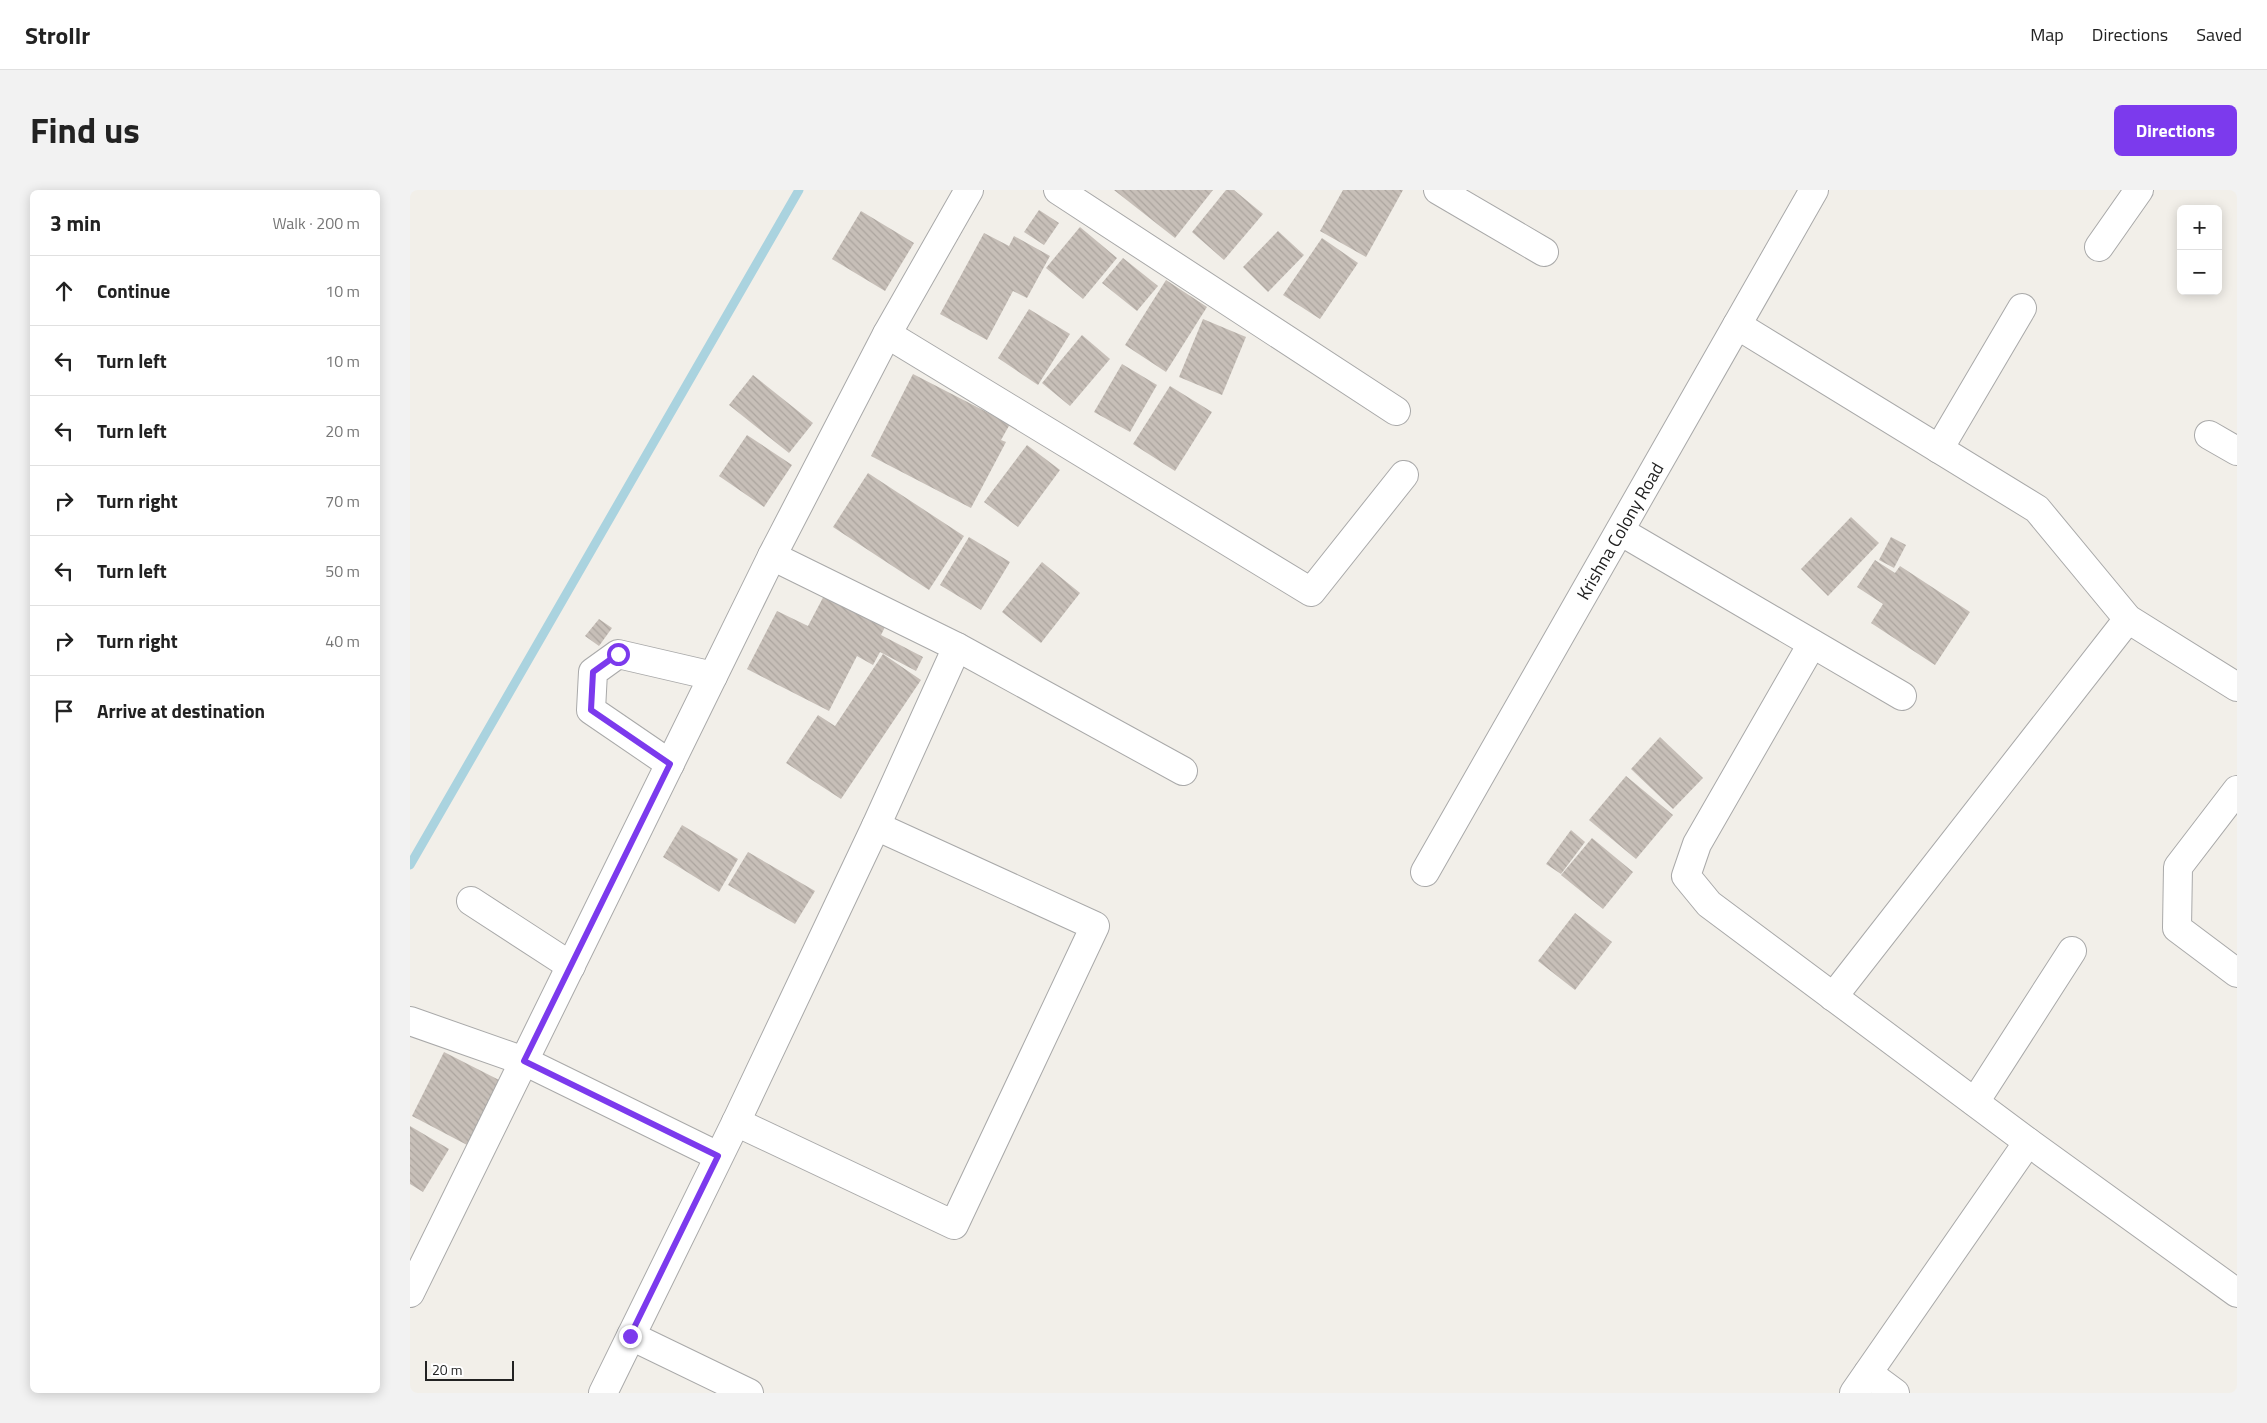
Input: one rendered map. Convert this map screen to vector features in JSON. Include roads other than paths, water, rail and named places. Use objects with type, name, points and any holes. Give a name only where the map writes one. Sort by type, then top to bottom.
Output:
[{"type":"street","points":[[410,1293],[772,556],[887,334],[969,190]]},
{"type":"street","points":[[1058,190],[1396,411]]},
{"type":"street","name":"Krishna Colony Road","points":[[1425,872],[1814,190]]},
{"type":"street","points":[[2099,248],[2140,190]]},
{"type":"street","points":[[1441,191],[1544,252]]},
{"type":"street","points":[[1939,449],[2022,308]]},
{"type":"street","points":[[1737,325],[2038,509],[2128,619],[2237,687]]},
{"type":"street","points":[[887,334],[1311,592],[1404,475]]},
{"type":"street","points":[[2209,435],[2237,451]]},
{"type":"street","points":[[1620,531],[1902,696]]},
{"type":"street","points":[[772,556],[958,647],[1184,771]]},
{"type":"street","points":[[1833,996],[2128,619]]},
{"type":"street","points":[[1812,644],[1697,844],[1686,876],[1710,904],[2028,1142],[2237,1293]]},
{"type":"street","points":[[604,1393],[630,1336],[736,1122],[876,826],[958,647]]},
{"type":"street","points":[[670,764],[591,710],[593,672],[618,654],[713,676]]},
{"type":"street","points":[[2237,790],[2178,866],[2177,928],[2237,974]]},
{"type":"street","points":[[736,1122],[954,1224],[1096,926],[876,826]]},
{"type":"street","points":[[471,901],[571,966]]},
{"type":"street","points":[[1975,1102],[2072,951]]},
{"type":"street","points":[[410,1022],[524,1061],[718,1156]]},
{"type":"street","points":[[1895,1393],[1861,1383],[2028,1142]]},
{"type":"street","points":[[630,1336],[749,1393]]},
{"type":"waterway","points":[[410,865],[799,190]]}]
